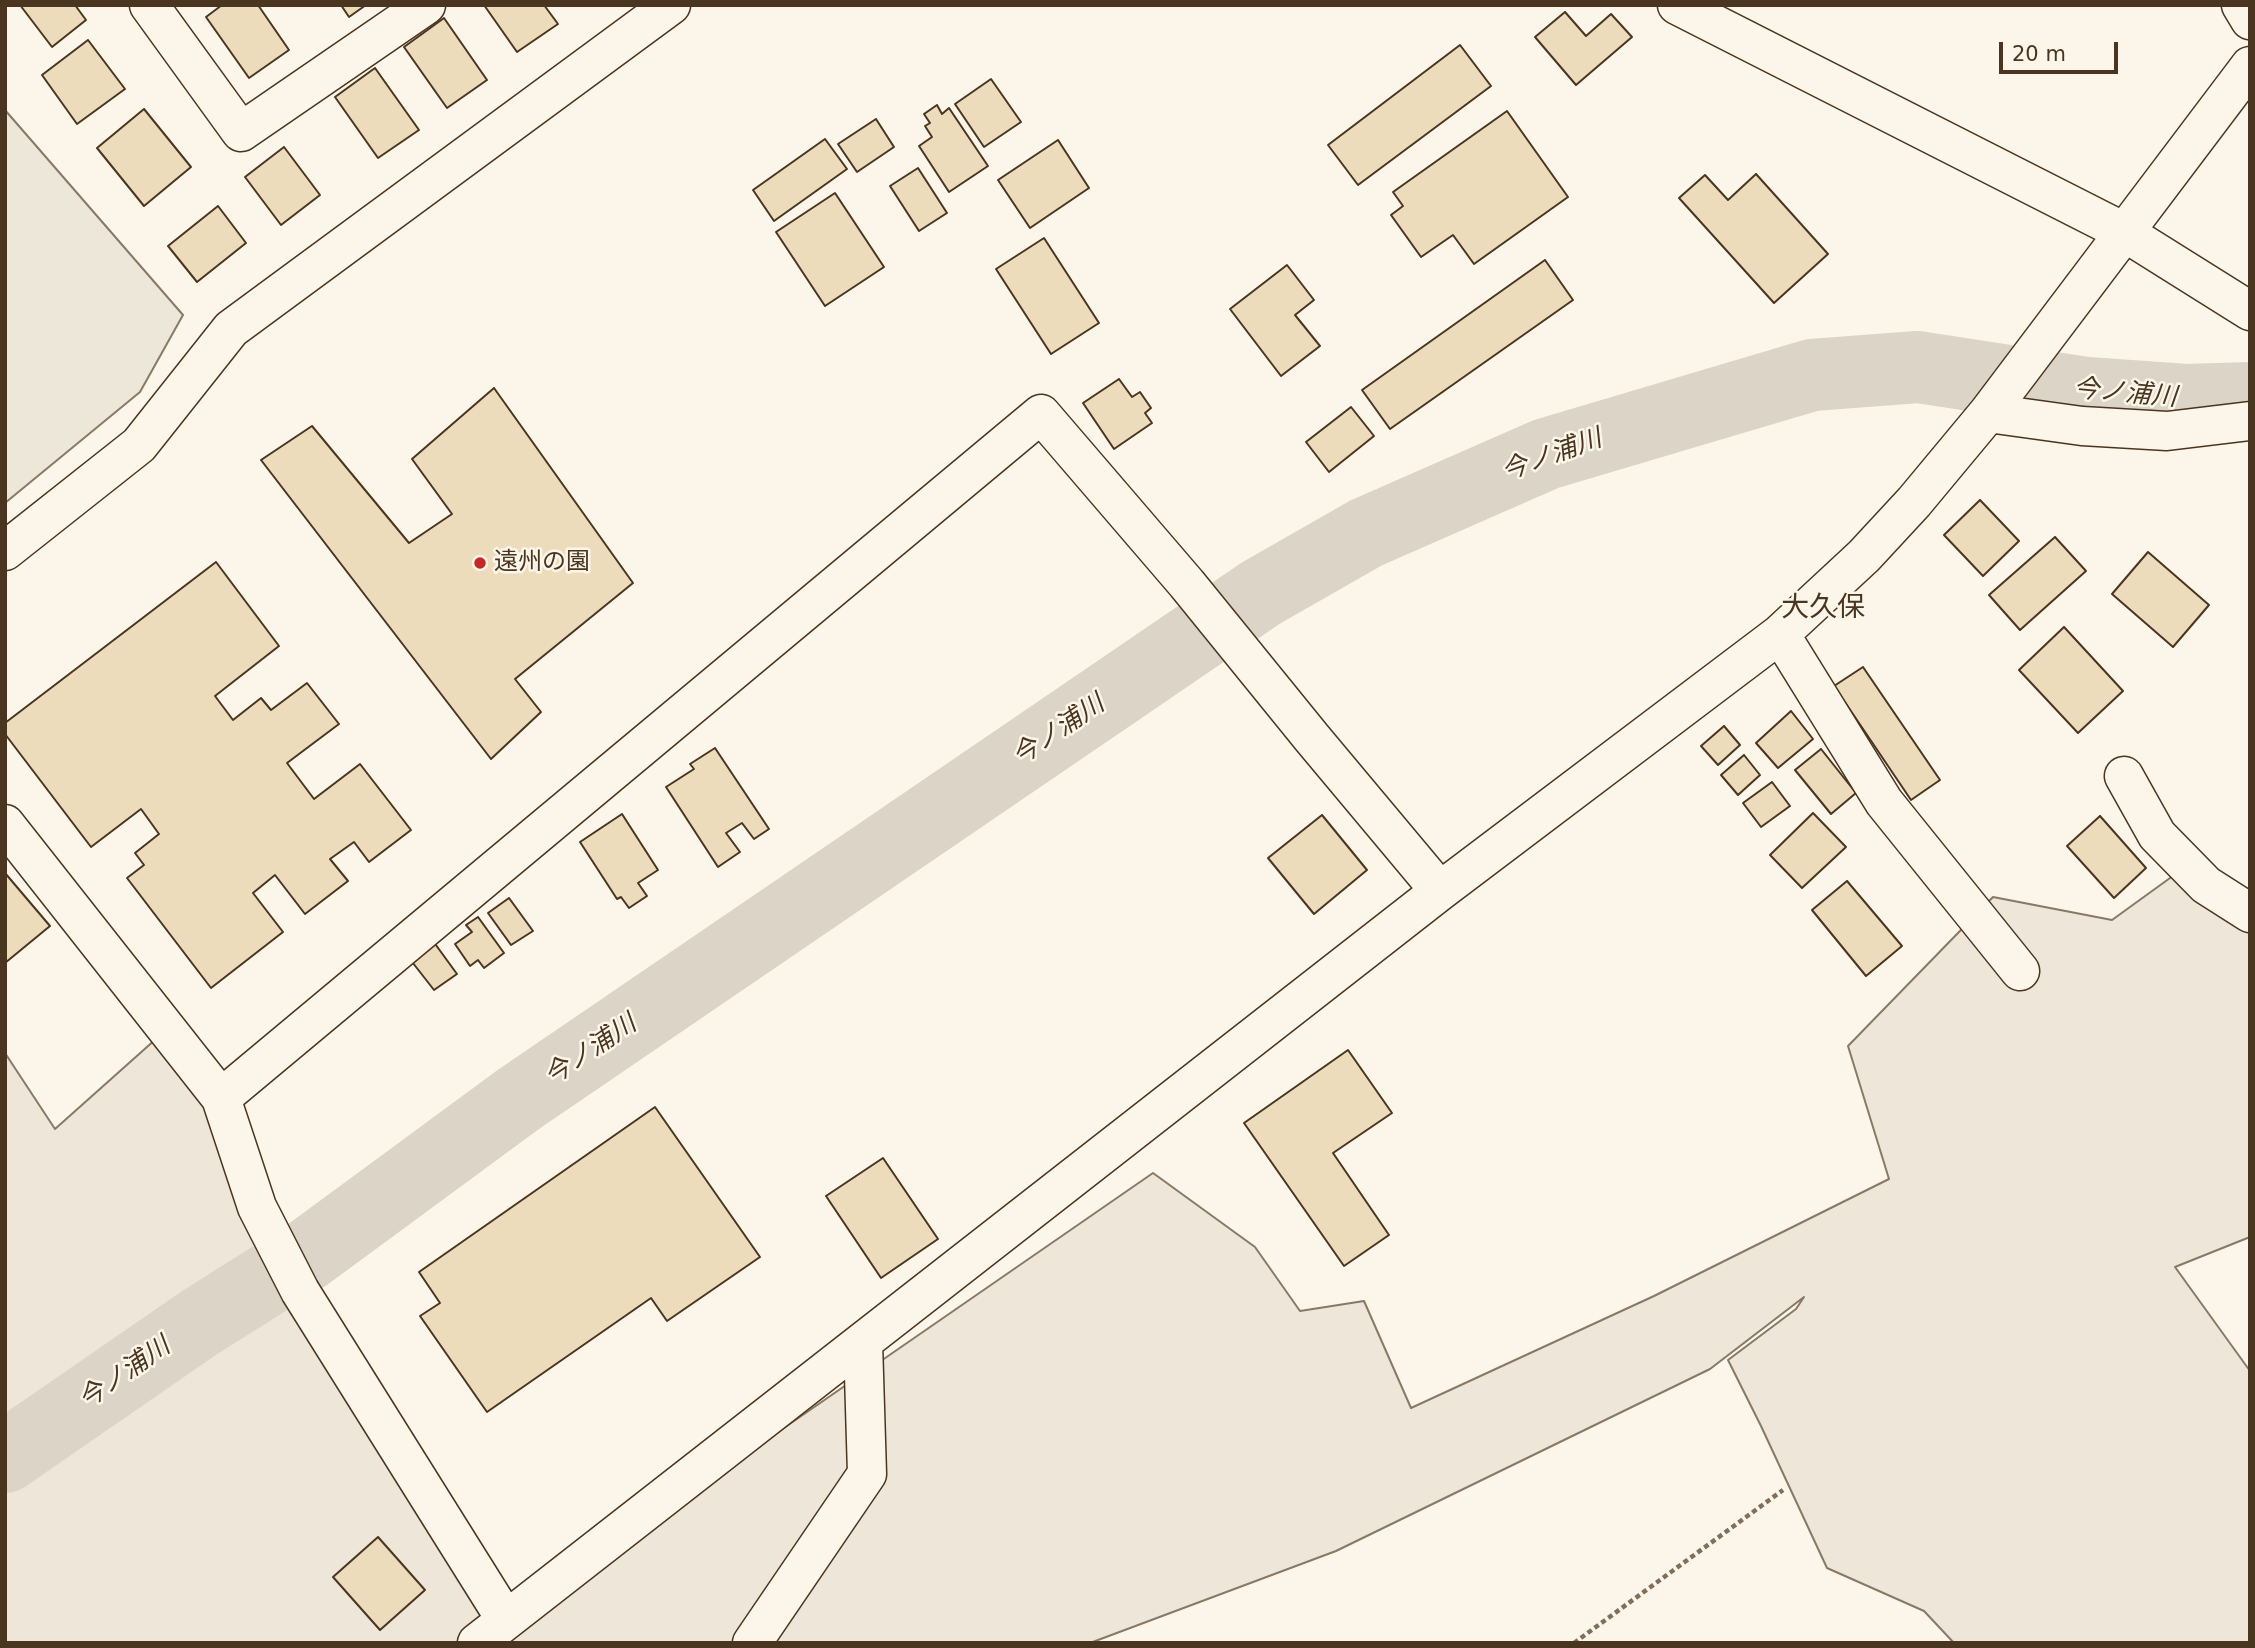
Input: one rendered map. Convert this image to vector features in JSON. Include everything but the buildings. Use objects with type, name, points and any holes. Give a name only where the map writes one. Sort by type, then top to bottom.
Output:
[{"type":"street","points":[[149,5],[241,132],[426,5]]},
{"type":"street","points":[[5,551],[139,445],[231,329],[671,5]]},
{"type":"street","points":[[1676,5],[2124,232],[2250,310]]},
{"type":"street","points":[[2241,5],[2250,20]]},
{"type":"street","points":[[5,824],[221,1098],[257,1207],[300,1291],[491,1631],[1440,891],[1780,634],[1864,556],[1914,502],[1987,413],[2250,66]]},
{"type":"street","points":[[1987,413],[2082,426],[2167,431],[2250,421]]},
{"type":"street","points":[[221,1098],[1041,414],[1187,584],[1440,891]]},
{"type":"street","points":[[1780,634],[1884,802],[2020,971]]},
{"type":"street","points":[[2124,776],[2157,835],[2206,885],[2250,913]]},
{"type":"street","points":[[752,1643],[867,1475],[863,1342]]},
{"type":"path","points":[[1574,1643],[1783,1490]]},
{"type":"shaded area","points":[[5,110],[183,315],[140,392],[5,503]]},
{"type":"shaded area","points":[[2188,865],[2250,909],[2250,1237],[2175,1267],[2250,1371],[2250,1643],[1954,1643],[1924,1611],[1827,1568],[1728,1360],[1796,1309],[1804,1297],[1710,1369],[1336,1551],[1090,1643],[5,1643],[5,1053],[55,1129],[166,1030],[221,1098],[256,1231],[506,1620],[1153,1173],[1255,1247],[1300,1311],[1364,1301],[1411,1408],[1654,1296],[1889,1179],[1848,1046],[1993,897],[2112,920]]},
{"type":"waterway","name":"今ノ浦川","points":[[5,1457],[199,1323],[307,1255],[519,1099],[1261,593],[1366,533],[1546,454],[1812,375],[1918,367],[2087,393],[2186,400],[2250,398]]},
{"type":"place","name":"遠州の園","points":[[480,563]]},
{"type":"district","name":"大久保","points":[[1823,609]]}]
